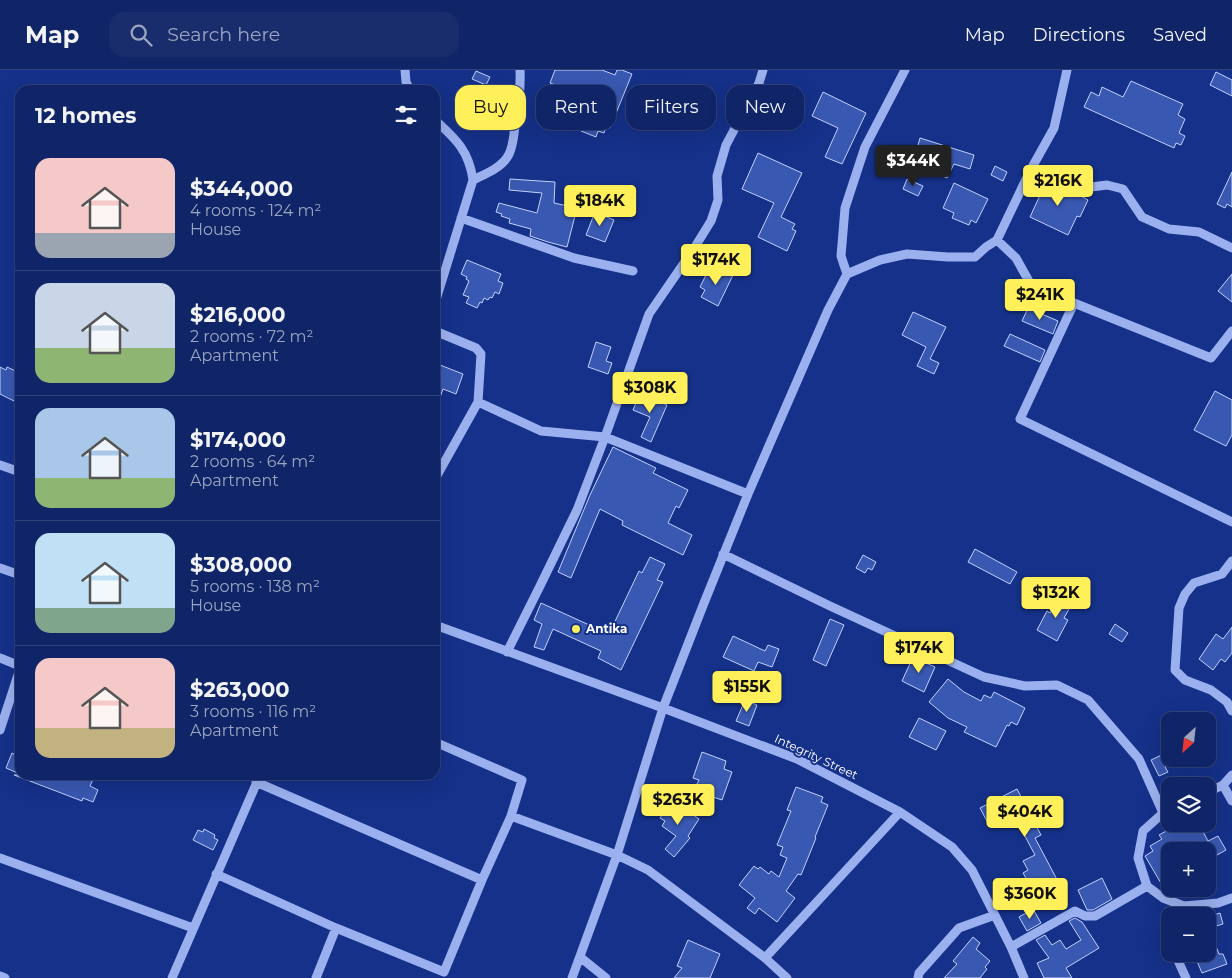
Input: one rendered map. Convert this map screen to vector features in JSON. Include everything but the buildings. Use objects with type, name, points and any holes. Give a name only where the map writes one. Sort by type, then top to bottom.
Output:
[{"type":"street","points":[[404,70],[408,85]]},
{"type":"street","points":[[473,180],[502,164],[509,155],[521,85],[520,70]]},
{"type":"street","points":[[507,652],[577,510],[649,314],[711,221],[718,200],[717,176],[726,145],[763,70]]},
{"type":"street","points":[[847,274],[841,256],[845,208],[865,147],[905,70]]},
{"type":"street","points":[[572,978],[617,854],[664,708],[723,554],[828,310],[847,274],[880,260],[907,254],[974,257],[997,240],[1030,171],[1054,128],[1067,70]]},
{"type":"street","points":[[440,125],[464,151],[471,166],[473,180],[440,287]]},
{"type":"street","points":[[1030,171],[1043,172],[1058,181],[1082,188],[1107,185],[1122,189],[1142,217],[1169,229],[1199,232],[1232,248]]},
{"type":"street","points":[[461,218],[574,258],[633,271]]},
{"type":"street","points":[[997,240],[1016,258],[1036,294],[1074,303],[1211,358],[1232,331]]},
{"type":"street","points":[[1074,303],[1020,419],[1232,522]]},
{"type":"street","points":[[440,333],[476,348],[481,354],[478,402],[440,470]]},
{"type":"street","points":[[478,402],[542,431],[605,436],[748,494]]},
{"type":"street","points":[[0,465],[15,470]]},
{"type":"street","points":[[723,554],[984,677],[1025,686],[1057,685],[1088,700],[1139,759],[1161,801]]},
{"type":"street","points":[[1232,561],[1222,574],[1194,583],[1186,594],[1179,608],[1175,670],[1185,680],[1211,690],[1227,702],[1232,711]]},
{"type":"street","points":[[0,568],[15,573]]},
{"type":"street","name":"Integrity Street","points":[[440,627],[664,708],[797,759],[900,812],[952,847],[972,870],[1011,947],[1024,978]]},
{"type":"street","points":[[0,658],[15,665]]},
{"type":"street","points":[[0,730],[15,683]]},
{"type":"street","points":[[216,874],[443,975],[510,816],[522,780],[440,744]]},
{"type":"street","points":[[1216,788],[1223,785],[1232,775]]},
{"type":"street","points":[[172,978],[258,780]]},
{"type":"street","points":[[260,780],[482,880]]},
{"type":"street","points":[[1223,785],[1232,801]]},
{"type":"street","points":[[766,958],[900,812]]},
{"type":"street","points":[[1161,815],[1142,831],[1138,858],[1147,886],[1163,898],[1184,906],[1218,903],[1232,898]]},
{"type":"street","points":[[510,816],[617,854],[648,870],[766,958],[787,978]]},
{"type":"street","points":[[0,858],[193,928]]},
{"type":"street","points":[[1011,947],[1076,911],[1085,916],[1095,916],[1147,886]]},
{"type":"street","points":[[918,978],[919,973],[959,928],[995,915]]},
{"type":"street","points":[[316,978],[336,928]]},
{"type":"street","points":[[580,957],[606,978]]},
{"type":"street","points":[[1179,962],[1186,978]]},
{"type":"street","points":[[0,976],[5,978]]},
{"type":"place","name":"Antika","points":[[576,629]]}]
